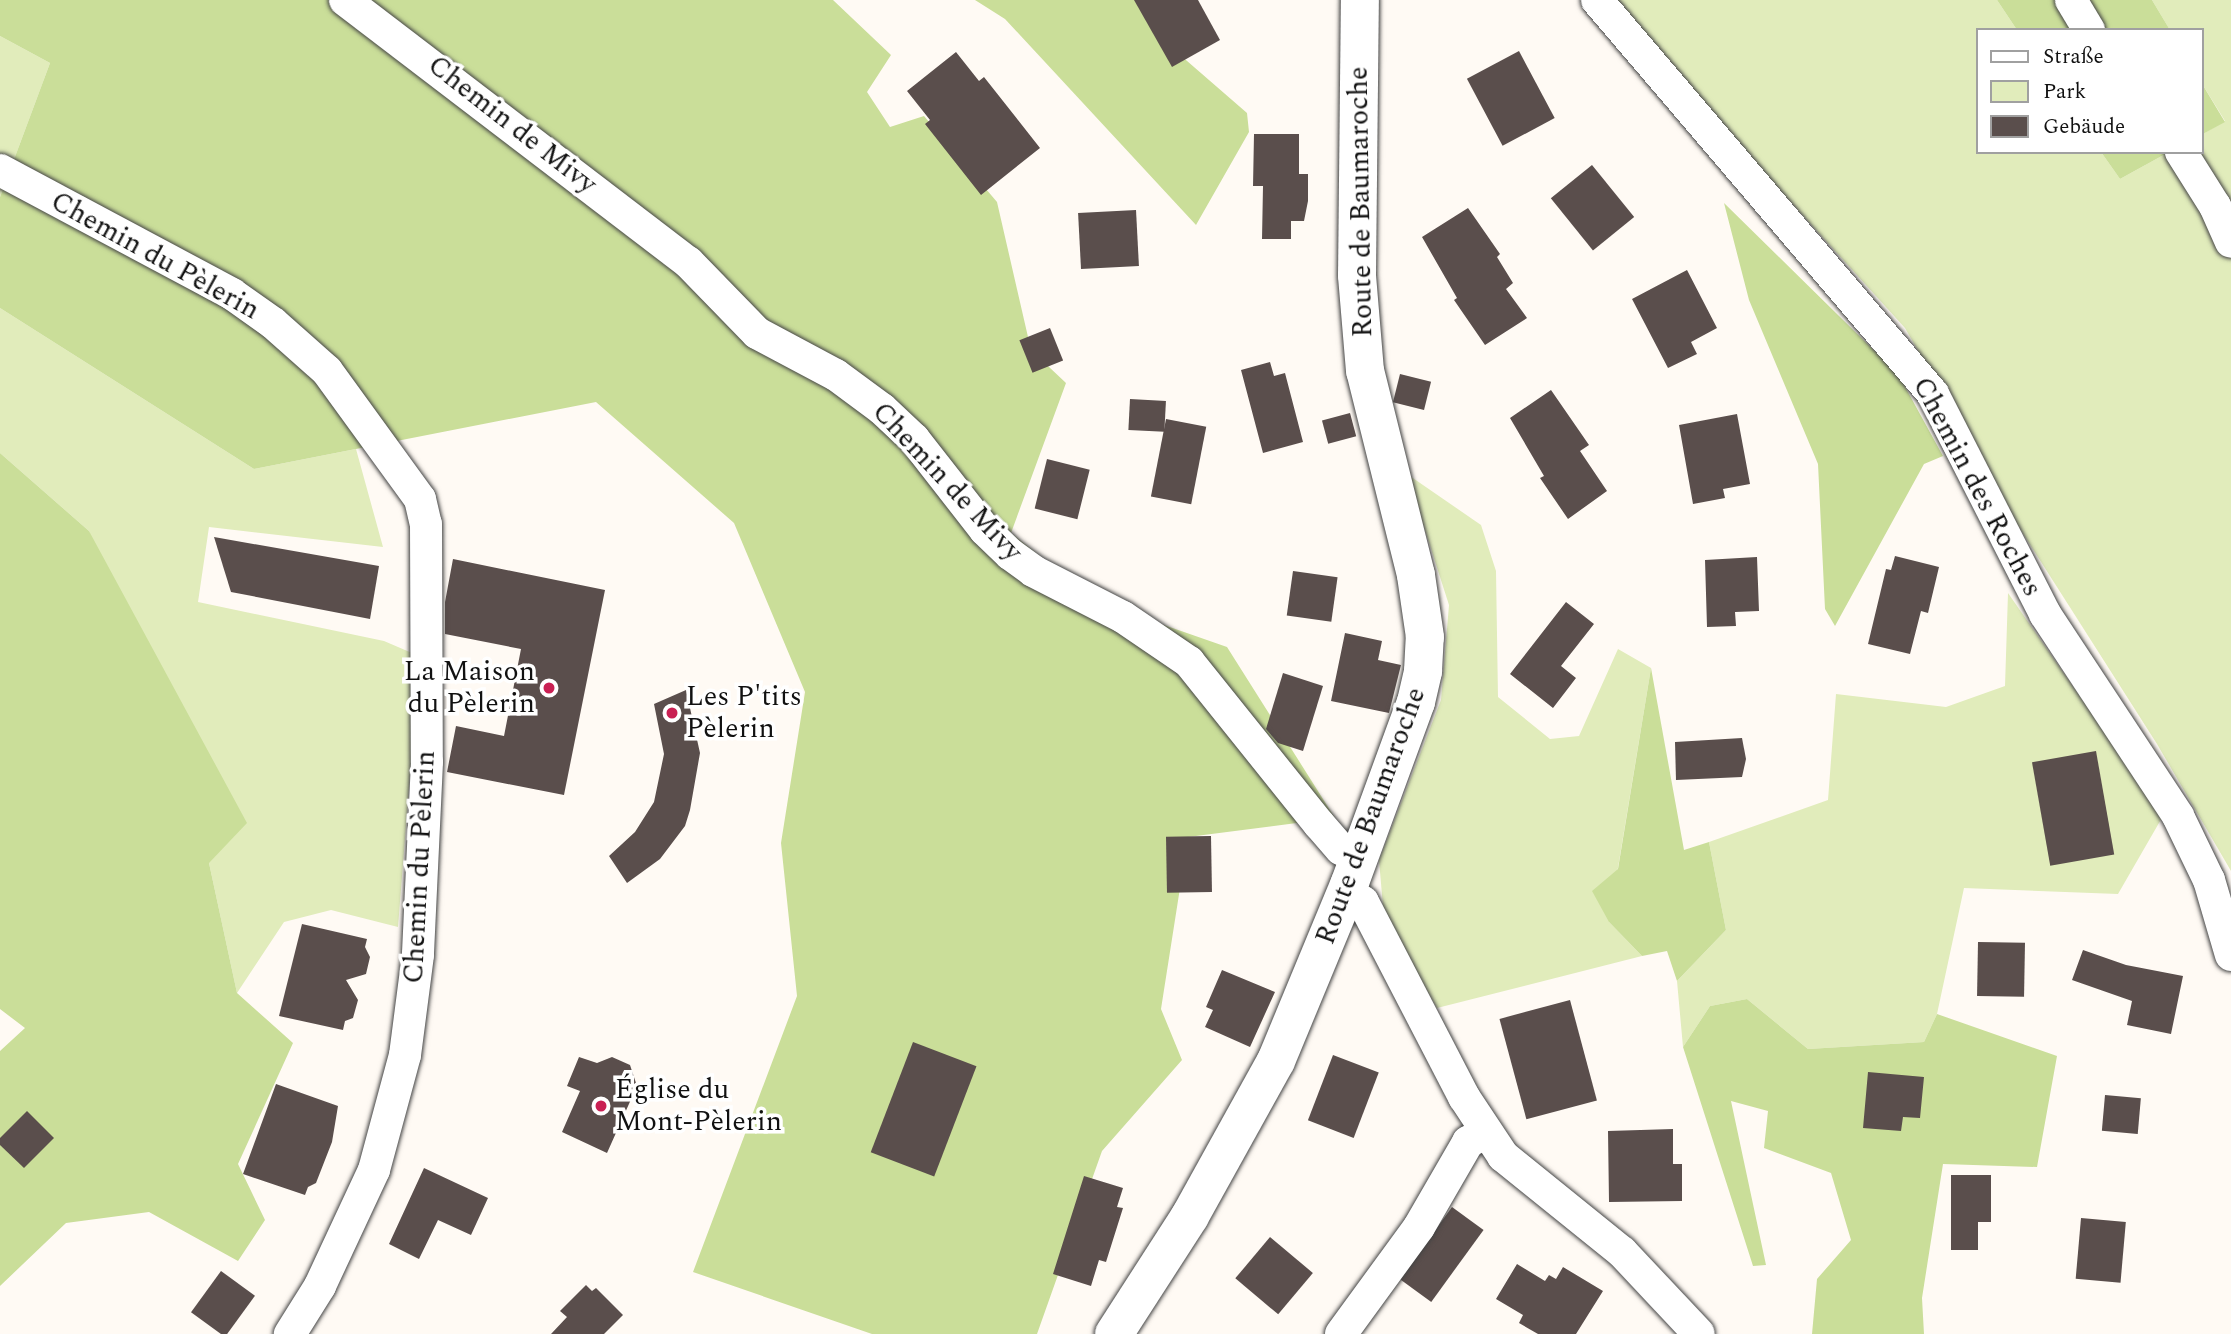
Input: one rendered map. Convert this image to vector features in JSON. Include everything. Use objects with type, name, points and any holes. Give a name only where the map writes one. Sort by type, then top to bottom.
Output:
[{"type":"street","name":"Chemin de Mivy","points":[[345,0],[688,262],[757,333],[836,375],[882,409],[914,439],[985,530],[1010,554],[1033,571],[1123,617],[1189,662],[1341,849],[1363,902],[1464,1097],[1503,1156],[1622,1252],[1699,1334]]},
{"type":"street","name":"Route de Baumaroche","points":[[1114,1334],[1190,1216],[1276,1061],[1352,874],[1416,702],[1425,637],[1416,575],[1365,371],[1356,251],[1360,0]]},
{"type":"street","name":"Chemin des Roches","points":[[1597,0],[1933,394],[2045,614],[2178,816],[2209,880],[2231,955]]},
{"type":"street","points":[[2071,0],[2088,28]]},
{"type":"street","points":[[2182,154],[2216,206],[2231,242]]},
{"type":"street","name":"Chemin du Pèlerin","points":[[0,170],[232,294],[273,323],[310,353],[342,388],[420,499],[426,524],[428,762],[418,955],[405,1055],[374,1170],[320,1286],[290,1334]]},
{"type":"street","points":[[1341,1334],[1419,1227],[1468,1142],[1487,1132]]},
{"type":"green space","points":[[0,0],[833,0],[891,55],[867,92],[890,127],[924,116],[997,202],[1031,350],[1066,383],[1011,533],[1098,602],[1227,647],[1335,818],[1188,837],[1161,1009],[1182,1060],[1102,1151],[1037,1334],[872,1334],[693,1272],[797,996],[781,843],[805,692],[734,523],[596,402],[254,469],[0,308],[0,197],[50,63],[0,36]]},
{"type":"green space","points":[[975,0],[1147,0],[1164,41],[1247,113],[1249,132],[1196,225],[1005,19]]},
{"type":"green space","points":[[1618,0],[1997,0],[2016,28],[1976,28],[1976,154],[2102,154],[2120,179],[2165,154],[2203,154],[2203,134],[2225,121],[2203,85],[2203,28],[2169,28],[2152,0],[2231,0],[2231,871],[2157,744],[2020,529],[1905,328],[1725,130]]},
{"type":"green space","points":[[1997,0],[2152,0],[2169,28],[2016,28]]},
{"type":"green space","points":[[0,36],[50,63],[0,197]]},
{"type":"green space","points":[[2203,85],[2225,122],[2203,134]]},
{"type":"green space","points":[[2102,154],[2165,154],[2120,179]]},
{"type":"green space","points":[[1724,203],[1898,374],[1943,456],[1924,464],[1835,626],[1825,609],[1818,464],[1749,300]]},
{"type":"green space","points":[[0,308],[254,469],[356,449],[383,547],[209,527],[198,602],[384,641],[412,653],[413,737],[398,927],[331,910],[284,922],[237,993],[209,863],[89,531],[0,453]]},
{"type":"green space","points":[[0,453],[89,531],[247,823],[209,863],[237,993],[293,1043],[238,1164],[265,1220],[238,1261],[149,1212],[66,1223],[0,1286],[0,1051],[25,1028],[0,1009]]},
{"type":"green space","points":[[1407,474],[1481,525],[1496,571],[1498,697],[1550,739],[1579,736],[1618,649],[1651,668],[1609,922],[1642,956],[1437,1008],[1384,918],[1379,860],[1441,700],[1449,605]]},
{"type":"green space","points":[[2008,593],[2163,816],[2118,894],[1964,888],[1937,1014],[1924,1042],[1808,1049],[1747,999],[1710,1006],[1683,1047],[1677,981],[1726,930],[1709,842],[1828,800],[1836,694],[1946,707],[2005,686]]},
{"type":"green space","points":[[1651,668],[1684,850],[1709,842],[1726,930],[1677,981],[1667,951],[1642,956],[1609,922],[1592,891],[1618,869]]},
{"type":"green space","points":[[1747,999],[1808,1049],[1924,1042],[1937,1014],[2057,1056],[2037,1167],[1943,1164],[1922,1298],[1924,1334],[1812,1334],[1817,1279],[1851,1240],[1831,1173],[1764,1148],[1768,1111],[1731,1101],[1766,1265],[1753,1266],[1683,1047],[1710,1006]]},
{"type":"building","points":[[1134,0],[1198,0],[1220,40],[1172,67]]},
{"type":"building","points":[[1519,51],[1555,118],[1503,146],[1467,79]]},
{"type":"building","points":[[956,52],[979,81],[984,77],[1040,148],[981,195],[925,124],[930,120],[907,91]]},
{"type":"building","points":[[1254,134],[1299,134],[1299,174],[1308,174],[1308,201],[1304,221],[1291,221],[1291,239],[1262,239],[1263,186],[1253,186]]},
{"type":"building","points":[[1592,165],[1634,217],[1593,250],[1551,198]]},
{"type":"building","points":[[1468,208],[1500,254],[1497,257],[1513,283],[1506,289],[1527,318],[1485,345],[1454,300],[1457,298],[1422,237]]},
{"type":"building","points":[[1136,210],[1139,266],[1081,269],[1078,213]]},
{"type":"building","points":[[1687,270],[1717,328],[1691,342],[1697,354],[1668,368],[1632,299]]},
{"type":"building","points":[[1050,328],[1063,360],[1033,373],[1019,340]]},
{"type":"building","points":[[1270,362],[1274,376],[1285,373],[1303,442],[1263,453],[1241,370]]},
{"type":"building","points":[[1400,374],[1431,382],[1424,410],[1393,402]]},
{"type":"building","points":[[1551,390],[1589,445],[1580,451],[1607,491],[1568,519],[1540,478],[1544,476],[1510,418]]},
{"type":"building","points":[[1130,399],[1166,401],[1164,432],[1128,430]]},
{"type":"building","points":[[1350,413],[1356,436],[1328,444],[1322,421]]},
{"type":"building","points":[[1737,414],[1750,484],[1723,489],[1725,498],[1693,504],[1679,425]]},
{"type":"building","points":[[1166,419],[1206,427],[1191,504],[1151,497]]},
{"type":"building","points":[[1047,459],[1090,470],[1077,519],[1035,508]]},
{"type":"building","points":[[214,537],[379,566],[370,619],[231,592]]},
{"type":"building","points":[[1895,556],[1939,567],[1928,613],[1921,611],[1910,654],[1868,644],[1886,569],[1891,570]]},
{"type":"building","points":[[1757,557],[1759,611],[1735,612],[1736,626],[1707,627],[1705,560]]},
{"type":"building","name":"La Maison du Pèlerin","points":[[453,559],[605,590],[564,795],[447,772],[456,726],[504,736],[521,649],[445,634],[445,602]]},
{"type":"building","points":[[1293,571],[1338,577],[1331,622],[1287,616]]},
{"type":"building","points":[[1566,602],[1594,624],[1561,666],[1576,678],[1553,708],[1510,674]]},
{"type":"building","points":[[1345,633],[1382,641],[1378,660],[1401,665],[1389,713],[1331,701]]},
{"type":"building","points":[[1283,673],[1323,686],[1303,751],[1278,743],[1266,729]]},
{"type":"building","points":[[686,690],[700,753],[690,810],[685,826],[660,859],[627,883],[609,856],[635,832],[654,802],[664,754],[654,704]]},
{"type":"building","points":[[1742,738],[1746,759],[1742,777],[1676,780],[1675,742]]},
{"type":"building","points":[[2096,751],[2114,854],[2050,866],[2032,762]]},
{"type":"building","points":[[1211,836],[1212,892],[1167,893],[1166,837]]},
{"type":"building","points":[[302,924],[367,939],[365,947],[370,957],[366,974],[346,980],[358,1000],[353,1018],[345,1021],[343,1030],[279,1016]]},
{"type":"building","points":[[1978,942],[2025,943],[2024,997],[1977,996]]},
{"type":"building","points":[[2083,950],[2126,965],[2183,976],[2171,1034],[2127,1025],[2132,1001],[2072,980]]},
{"type":"building","points":[[1222,970],[1275,992],[1250,1047],[1205,1027],[1213,1010],[1206,1007]]},
{"type":"building","points":[[1570,1000],[1597,1100],[1526,1119],[1499,1019]]},
{"type":"building","points":[[913,1042],[976,1066],[934,1177],[871,1152]]},
{"type":"building","points":[[1333,1055],[1379,1073],[1354,1138],[1308,1120]]},
{"type":"building","name":"Église du Mont-Pèlerin","points":[[579,1057],[597,1063],[612,1057],[630,1065],[637,1086],[607,1153],[562,1132],[580,1091],[567,1086]]},
{"type":"building","points":[[1868,1072],[1924,1077],[1920,1118],[1903,1117],[1901,1131],[1863,1128]]},
{"type":"building","points":[[276,1084],[338,1106],[332,1142],[316,1183],[308,1187],[305,1195],[243,1174]]},
{"type":"building","points":[[2105,1095],[2141,1098],[2138,1134],[2102,1131]]},
{"type":"building","points":[[27,1111],[54,1138],[24,1168],[0,1145],[0,1138]]},
{"type":"building","points":[[1673,1129],[1673,1164],[1682,1164],[1682,1201],[1609,1202],[1608,1131]]},
{"type":"building","points":[[424,1168],[488,1198],[471,1235],[438,1220],[419,1259],[389,1244]]},
{"type":"building","points":[[1951,1175],[1991,1175],[1991,1222],[1978,1222],[1978,1250],[1951,1250]]},
{"type":"building","points":[[1084,1176],[1123,1188],[1117,1207],[1123,1208],[1106,1262],[1099,1260],[1091,1286],[1053,1274]]},
{"type":"building","points":[[1452,1207],[1484,1230],[1431,1302],[1400,1279]]},
{"type":"building","points":[[2081,1218],[2126,1222],[2121,1283],[2076,1279]]},
{"type":"building","points":[[1270,1237],[1313,1273],[1278,1314],[1235,1278]]},
{"type":"building","points":[[1517,1264],[1545,1281],[1549,1275],[1556,1279],[1563,1267],[1603,1291],[1576,1334],[1538,1334],[1519,1323],[1523,1315],[1496,1299]]},
{"type":"building","points":[[221,1271],[255,1296],[227,1334],[221,1334],[191,1312]]},
{"type":"building","points":[[586,1285],[592,1291],[596,1288],[623,1315],[604,1334],[551,1334],[567,1317],[560,1311]]},
{"type":"place","name":"La Maison du Pèlerin","points":[[549,688]]},
{"type":"place","name":"Les P'tits Pèlerin","points":[[672,713]]},
{"type":"place","name":"Église du Mont-Pèlerin","points":[[601,1106]]}]
